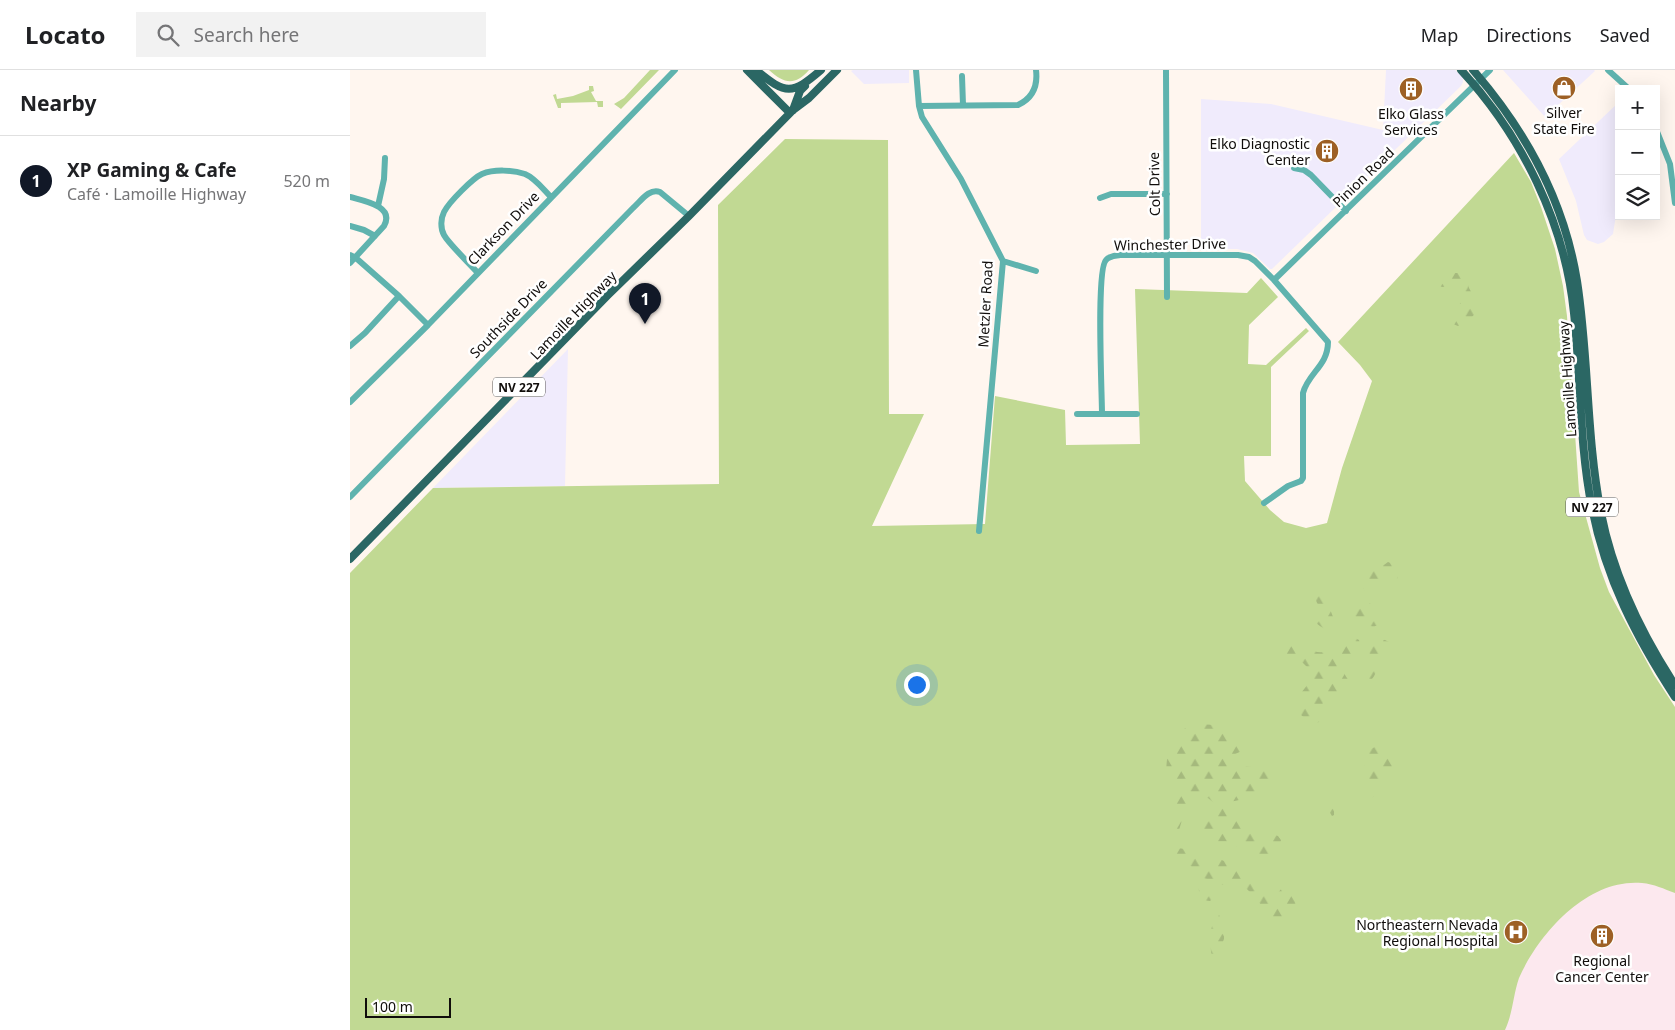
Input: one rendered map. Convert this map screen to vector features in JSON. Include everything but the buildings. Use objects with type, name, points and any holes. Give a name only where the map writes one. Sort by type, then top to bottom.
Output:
[{"type":"main road","points":[[747,70],[792,112]]},
{"type":"main road","points":[[756,70],[792,112]]},
{"type":"main road","points":[[756,70],[777,86],[791,89],[802,85],[822,70]]},
{"type":"main road","name":"Lamoille Highway","points":[[792,112],[800,90],[822,70]]},
{"type":"main road","name":"Lamoille Highway","points":[[350,559],[607,296],[792,112],[838,70]]},
{"type":"main road","name":"Lamoille Highway","points":[[1461,70],[1499,116],[1528,163],[1557,235],[1568,273],[1572,297],[1585,457],[1596,526],[1620,599],[1645,650],[1675,697]]},
{"type":"main road","name":"Lamoille Highway","points":[[1474,70],[1502,104],[1529,146],[1544,176],[1562,224],[1572,258],[1579,298],[1592,456],[1603,523],[1612,555],[1634,613],[1675,685]]},
{"type":"street","name":"Clarkson Drive","points":[[350,402],[428,325],[477,272],[675,70]]},
{"type":"street","name":"Metzler Road","points":[[916,70],[919,106],[926,124],[961,179],[1003,261],[979,531]]},
{"type":"street","points":[[919,106],[1013,106],[1025,102],[1031,96],[1036,88],[1036,70]]},
{"type":"street","name":"Colt Drive","points":[[1166,70],[1167,297]]},
{"type":"street","name":"Pinion Road","points":[[1274,280],[1490,70]]},
{"type":"street","points":[[1608,70],[1624,85]]},
{"type":"street","points":[[962,76],[963,105]]},
{"type":"street","points":[[1656,130],[1666,152],[1673,177],[1675,202]]},
{"type":"street","points":[[378,206],[384,178],[385,158]]},
{"type":"street","points":[[1294,168],[1304,170],[1311,175],[1346,211]]},
{"type":"street","points":[[477,272],[444,235],[442,226],[445,210],[476,178],[494,171],[520,173],[534,179],[550,197]]},
{"type":"street","name":"Southside Drive","points":[[350,497],[651,191],[656,190],[660,192],[689,216]]},
{"type":"street","points":[[1100,198],[1112,194],[1166,194]]},
{"type":"street","points":[[350,197],[378,206],[387,219],[384,226],[375,236],[353,256],[350,264]]},
{"type":"street","points":[[350,226],[375,236]]},
{"type":"street","name":"Winchester Drive","points":[[1102,414],[1101,289],[1103,265],[1106,260],[1120,255],[1238,255],[1249,257],[1274,280],[1328,342],[1326,356],[1322,365],[1308,381],[1303,395],[1303,478],[1301,481],[1288,486],[1264,504]]},
{"type":"street","points":[[353,256],[399,296],[428,325]]},
{"type":"street","points":[[1003,261],[1036,271]]},
{"type":"street","points":[[350,346],[365,333],[399,296]]},
{"type":"street","points":[[1077,414],[1137,414]]},
{"type":"shaded area","points":[[909,70],[909,83],[864,84],[851,71]]},
{"type":"shaded area","points":[[1386,70],[1455,70],[1463,77],[1463,82],[1272,269],[1253,253],[1237,249],[1201,249],[1201,99],[1271,104],[1383,130]]},
{"type":"shaded area","points":[[1503,70],[1594,70],[1595,71],[1545,117]]},
{"type":"shaded area","points":[[1615,106],[1615,220],[1613,234],[1604,242],[1598,244],[1587,240],[1584,235],[1576,201],[1559,159]]},
{"type":"shaded area","points":[[568,349],[565,486],[433,488]]},
{"type":"shaded area","points":[[1675,832],[1675,1030],[1356,1030]]},
{"type":"green space","points":[[650,70],[659,70],[621,109],[614,104],[624,98]]},
{"type":"green space","points":[[769,70],[809,70],[799,79],[789,81],[774,75]]},
{"type":"green space","points":[[589,86],[593,86],[594,91],[591,92],[596,101],[603,101],[603,107],[598,107],[597,102],[561,103],[561,108],[558,108],[553,95],[556,94],[557,99],[573,96],[589,90]]},
{"type":"green space","points":[[785,139],[888,140],[889,414],[924,414],[872,526],[985,524],[995,396],[1065,410],[1066,445],[1140,444],[1135,289],[1247,293],[1261,278],[1278,297],[1249,325],[1248,364],[1266,365],[1306,328],[1309,331],[1271,367],[1271,456],[1244,456],[1245,481],[1270,510],[1284,522],[1306,528],[1327,523],[1342,468],[1372,381],[1338,342],[1514,153],[1531,182],[1541,207],[1555,249],[1563,286],[1567,316],[1579,492],[1600,568],[1609,592],[1654,675],[1675,707],[1675,893],[1642,883],[1622,884],[1603,889],[1585,899],[1568,912],[1552,927],[1528,961],[1519,978],[1505,1030],[350,1030],[350,573],[433,488],[719,484],[718,205]]},
{"type":"green space","points":[[1450,273],[1466,275],[1469,288],[1479,306],[1471,318],[1458,326],[1453,324],[1462,297],[1463,287],[1460,285],[1442,287],[1434,284],[1435,279]]},
{"type":"green space","points":[[1388,562],[1397,569],[1397,579],[1391,581],[1373,580],[1371,582],[1372,590],[1367,593],[1363,588],[1362,576],[1368,571]]},
{"type":"green space","points":[[1317,592],[1324,594],[1337,627],[1342,632],[1359,640],[1360,645],[1359,650],[1344,667],[1344,672],[1354,690],[1334,694],[1327,698],[1323,703],[1319,722],[1312,724],[1301,715],[1299,708],[1301,693],[1312,679],[1311,671],[1303,663],[1295,659],[1283,657],[1279,652],[1280,649],[1288,646],[1301,647],[1316,652],[1327,651],[1327,646],[1312,637],[1304,629],[1308,627],[1329,643],[1344,647],[1345,644],[1339,638],[1316,623],[1322,616],[1314,594]]},
{"type":"green space","points":[[1360,600],[1379,607],[1380,624],[1368,626],[1350,613],[1351,608]]},
{"type":"green space","points":[[1373,639],[1385,640],[1391,643],[1392,648],[1390,654],[1370,681],[1368,680],[1370,663],[1369,644]]},
{"type":"green space","points":[[1193,725],[1217,725],[1226,727],[1240,735],[1244,750],[1233,755],[1234,763],[1263,769],[1269,777],[1268,784],[1261,794],[1230,802],[1228,805],[1231,813],[1243,818],[1257,829],[1278,836],[1281,840],[1276,851],[1267,856],[1256,856],[1244,852],[1230,843],[1205,840],[1201,833],[1201,826],[1214,807],[1214,803],[1208,798],[1191,801],[1187,804],[1179,830],[1176,831],[1176,792],[1166,772],[1167,758],[1163,749],[1184,729]]},
{"type":"green space","points":[[1384,743],[1392,749],[1393,765],[1390,776],[1373,797],[1369,798],[1366,796],[1371,783],[1368,779],[1350,787],[1340,796],[1332,816],[1329,809],[1334,796],[1366,771],[1363,757],[1372,748]]},
{"type":"green space","points":[[1176,848],[1186,849],[1231,863],[1247,880],[1257,885],[1267,898],[1274,897],[1284,886],[1288,887],[1293,894],[1296,907],[1293,915],[1284,923],[1278,921],[1266,911],[1244,886],[1237,882],[1219,885],[1203,878],[1202,882],[1213,898],[1210,901],[1202,900],[1196,871],[1193,867],[1186,864],[1172,864],[1172,852]]},
{"type":"green space","points":[[1219,915],[1224,923],[1224,939],[1214,963],[1210,938],[1212,925]]},
{"type":"place","name":"Silver State Fire","points":[[1564,88]]},
{"type":"place","name":"Elko Glass Services","points":[[1411,89]]},
{"type":"place","name":"Elko Diagnostic Center","points":[[1327,151]]},
{"type":"place","name":"XP Gaming & Cafe","points":[[645,324]]},
{"type":"place","name":"Northeastern Nevada Regional Hospital","points":[[1516,932]]},
{"type":"place","name":"Regional Cancer Center","points":[[1602,936]]}]
